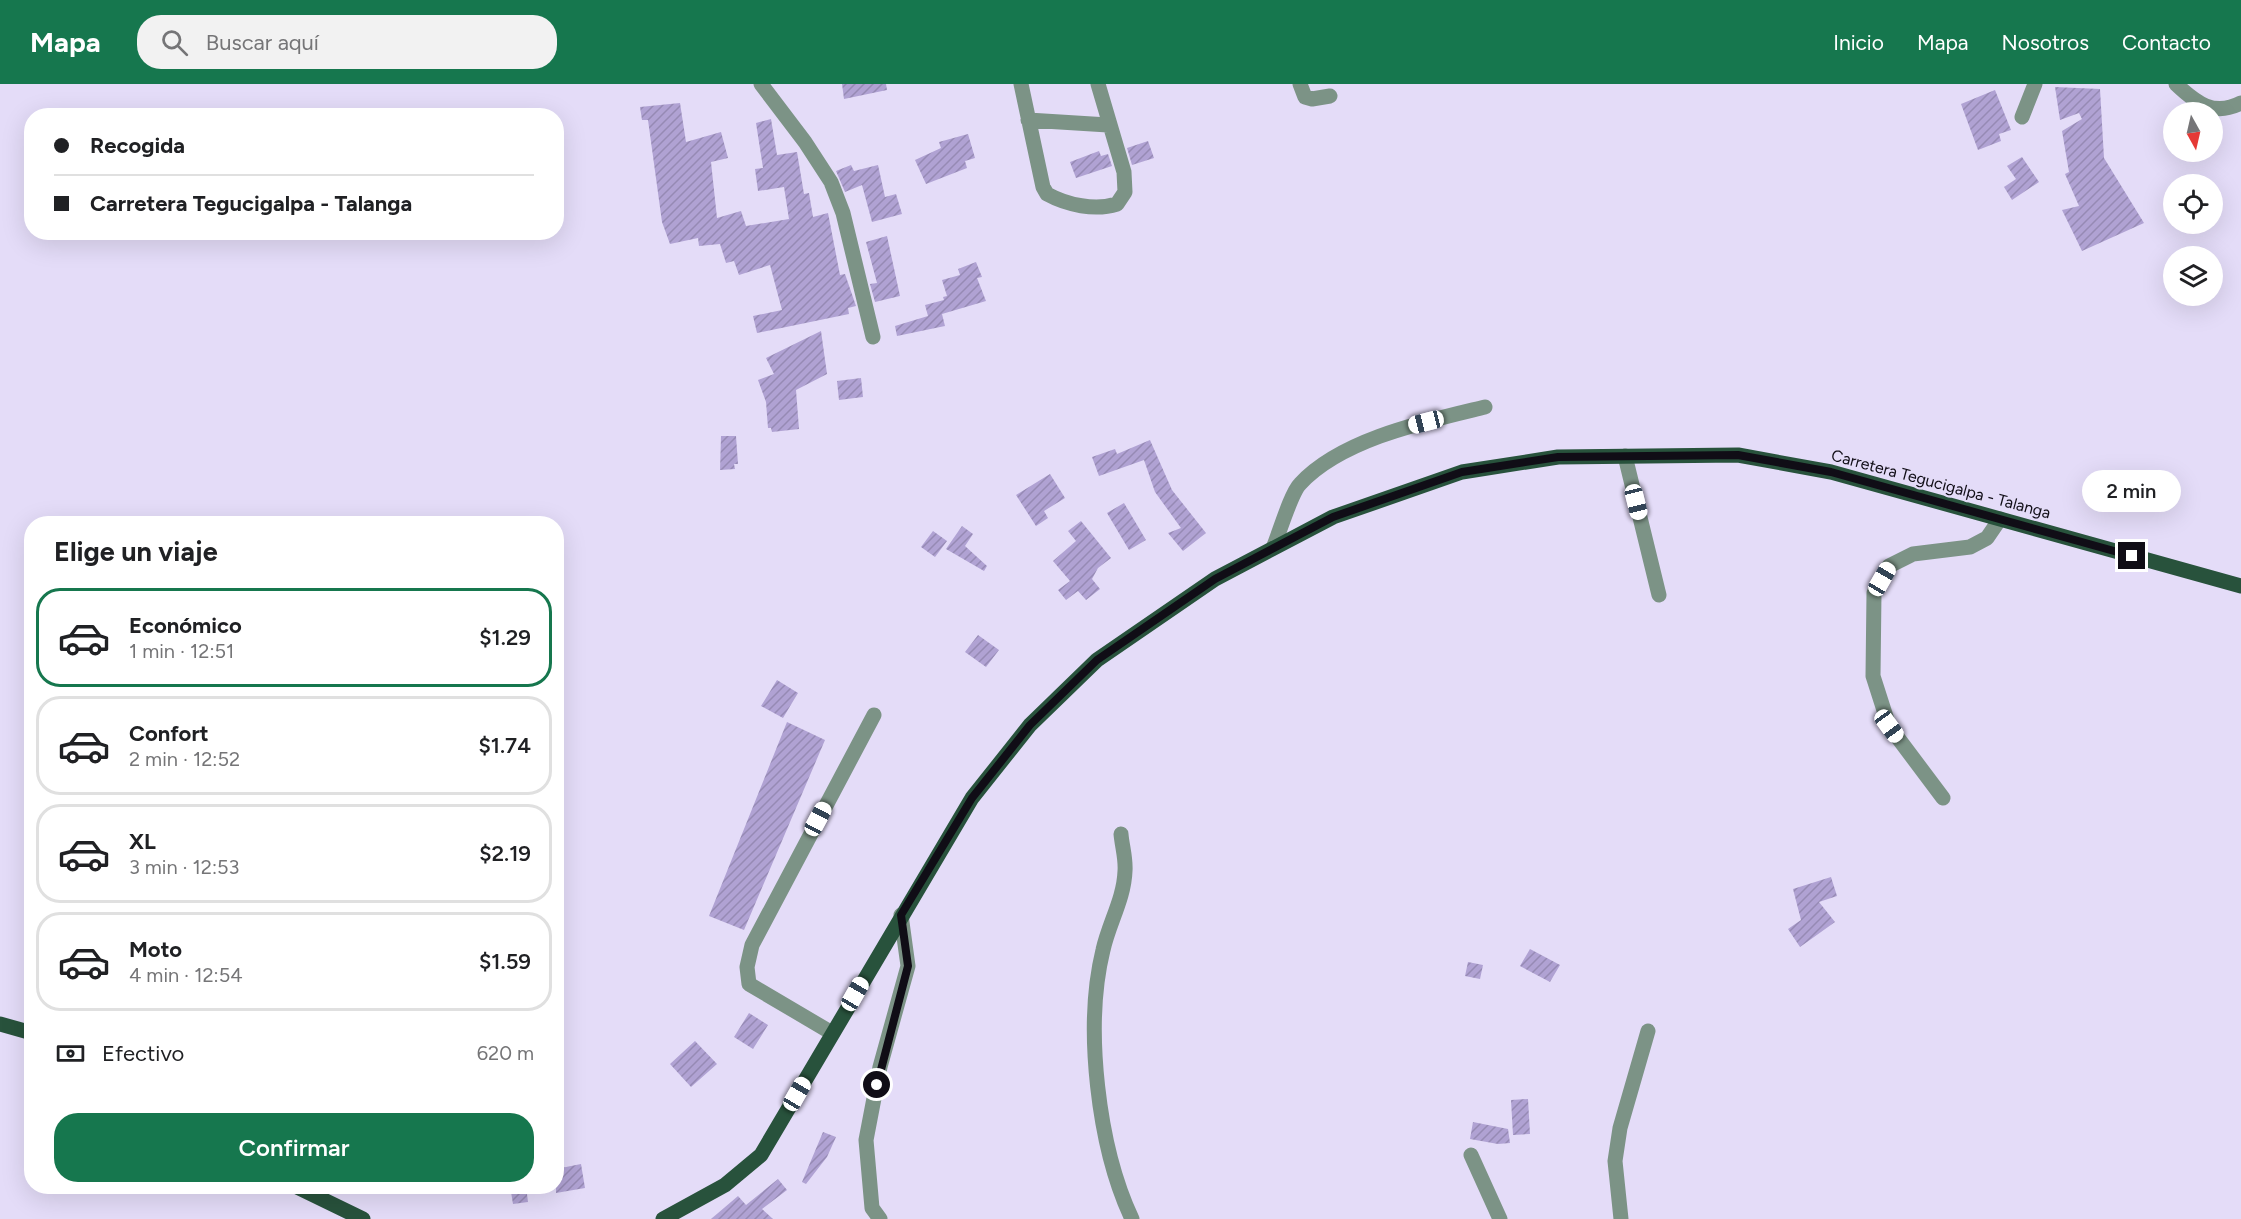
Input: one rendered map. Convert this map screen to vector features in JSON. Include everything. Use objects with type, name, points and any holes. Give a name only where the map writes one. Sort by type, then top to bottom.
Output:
[{"type":"main road","name":"Carretera Tegucigalpa - Talanga","points":[[663,1219],[725,1185],[761,1155],[972,798],[1030,725],[1097,660],[1215,579],[1333,517],[1462,472],[1558,457],[1738,455],[1831,472],[2241,586]]},
{"type":"main road","points":[[0,1024],[24,1031]]},
{"type":"main road","points":[[319,1194],[363,1219]]},
{"type":"street","points":[[761,84],[805,142],[831,182],[843,213],[873,337]]},
{"type":"street","points":[[1021,84],[1043,187],[1047,194],[1090,207],[1117,204],[1125,192],[1124,172],[1108,125],[1098,84]]},
{"type":"street","points":[[1300,84],[1305,96],[1330,96]]},
{"type":"street","points":[[2022,117],[2035,84]]},
{"type":"street","points":[[2176,84],[2190,97],[2208,108],[2229,109],[2241,103]]},
{"type":"street","points":[[1028,120],[1108,125]]},
{"type":"street","points":[[1273,548],[1298,485],[1343,452],[1406,427],[1485,407]]},
{"type":"street","points":[[1625,456],[1659,595]]},
{"type":"street","points":[[1943,798],[1889,726],[1873,676],[1874,593],[1889,566],[1913,554],[1970,547],[1987,538],[2001,519]]},
{"type":"street","points":[[832,1033],[749,984],[747,967],[752,945],[874,715]]},
{"type":"street","points":[[1120,834],[1126,869],[1122,896],[1103,949],[1097,985],[1095,1068],[1106,1137],[1122,1197],[1132,1219]]},
{"type":"street","points":[[880,1219],[872,1208],[866,1140],[880,1067],[908,966],[901,915]]},
{"type":"street","points":[[1621,1219],[1615,1161],[1620,1128],[1648,1031]]},
{"type":"street","points":[[1471,1155],[1500,1219]]},
{"type":"building","points":[[842,84],[886,84],[887,90],[844,99]]},
{"type":"building","points":[[2055,87],[2100,89],[2104,158],[2144,223],[2082,251],[2062,210],[2079,206],[2065,174],[2069,172],[2062,131],[2082,119],[2079,113],[2060,120]]},
{"type":"building","points":[[1995,90],[2011,130],[1999,134],[2001,141],[1978,150],[1961,104]]},
{"type":"building","points":[[680,103],[686,142],[721,132],[728,158],[711,162],[717,218],[741,211],[746,226],[789,219],[784,187],[758,191],[755,169],[763,168],[756,123],[771,119],[777,155],[797,152],[804,194],[809,193],[813,217],[828,213],[840,275],[845,274],[856,306],[848,308],[849,314],[757,333],[753,316],[782,310],[770,265],[739,275],[734,261],[726,263],[720,244],[699,246],[698,238],[670,244],[662,222],[648,120],[642,120],[640,107]]},
{"type":"building","points":[[968,134],[975,158],[965,161],[967,168],[926,184],[915,160],[941,148],[939,142]]},
{"type":"building","points":[[1148,141],[1154,158],[1132,165],[1127,148]]},
{"type":"building","points":[[1099,151],[1101,156],[1108,154],[1112,166],[1076,178],[1070,162]]},
{"type":"building","points":[[2022,157],[2039,182],[2012,200],[2004,187],[2016,179],[2007,166]]},
{"type":"building","points":[[851,165],[854,171],[878,165],[885,197],[896,194],[902,214],[872,222],[862,185],[845,192],[836,171]]},
{"type":"building","points":[[887,236],[900,296],[875,302],[870,284],[877,283],[866,242]]},
{"type":"building","points":[[976,262],[982,277],[977,278],[986,301],[942,314],[945,326],[897,336],[895,326],[928,316],[925,305],[944,300],[943,297],[947,296],[942,280],[960,275],[958,269]]},
{"type":"building","points":[[821,331],[827,374],[796,390],[799,429],[772,432],[771,428],[768,428],[766,402],[758,380],[774,374],[766,358]]},
{"type":"building","points":[[861,378],[863,397],[839,400],[837,381]]},
{"type":"building","points":[[721,436],[736,436],[738,464],[734,464],[735,469],[720,470]]},
{"type":"building","points":[[1150,440],[1172,490],[1206,533],[1183,551],[1168,533],[1181,528],[1155,492],[1144,460],[1099,476],[1092,457],[1115,449],[1117,454]]},
{"type":"building","points":[[1050,474],[1065,498],[1044,511],[1048,518],[1036,526],[1016,495]]},
{"type":"building","points":[[1124,503],[1146,540],[1129,550],[1107,513]]},
{"type":"building","points":[[1081,521],[1111,558],[1098,568],[1092,579],[1100,589],[1086,600],[1078,591],[1066,600],[1058,590],[1070,581],[1053,561],[1076,541],[1068,531]]},
{"type":"building","points":[[962,526],[973,534],[965,546],[987,566],[984,571],[946,549]]},
{"type":"building","points":[[933,531],[947,541],[935,557],[921,547]]},
{"type":"building","points":[[978,635],[999,650],[986,667],[965,652]]},
{"type":"building","points":[[777,680],[798,693],[783,718],[761,706]]},
{"type":"building","points":[[787,722],[825,740],[744,930],[709,916]]},
{"type":"building","points":[[1831,877],[1837,896],[1819,902],[1835,922],[1800,947],[1788,929],[1801,920],[1793,889]]},
{"type":"building","points":[[1530,949],[1560,965],[1550,982],[1520,966]]},
{"type":"building","points":[[1468,962],[1483,965],[1480,979],[1465,976]]},
{"type":"building","points":[[749,1013],[768,1025],[753,1049],[734,1037]]},
{"type":"building","points":[[695,1041],[717,1064],[691,1087],[670,1064]]},
{"type":"building","points":[[1528,1099],[1530,1134],[1513,1135],[1511,1100]]},
{"type":"building","points":[[1473,1122],[1508,1129],[1510,1143],[1498,1144],[1470,1139]]},
{"type":"building","points":[[823,1132],[836,1137],[827,1157],[806,1184],[802,1182]]},
{"type":"building","points":[[581,1164],[585,1188],[564,1192],[564,1167]]},
{"type":"building","points":[[778,1179],[787,1190],[762,1209],[773,1219],[711,1219],[738,1196],[746,1205]]},
{"type":"building","points":[[511,1194],[527,1194],[528,1202],[513,1204]]},
{"type":"route","points":[[877,1085],[908,966],[901,915],[972,798],[1030,725],[1097,660],[1215,579],[1333,517],[1462,472],[1558,457],[1738,455],[1831,472],[2132,556]]}]
